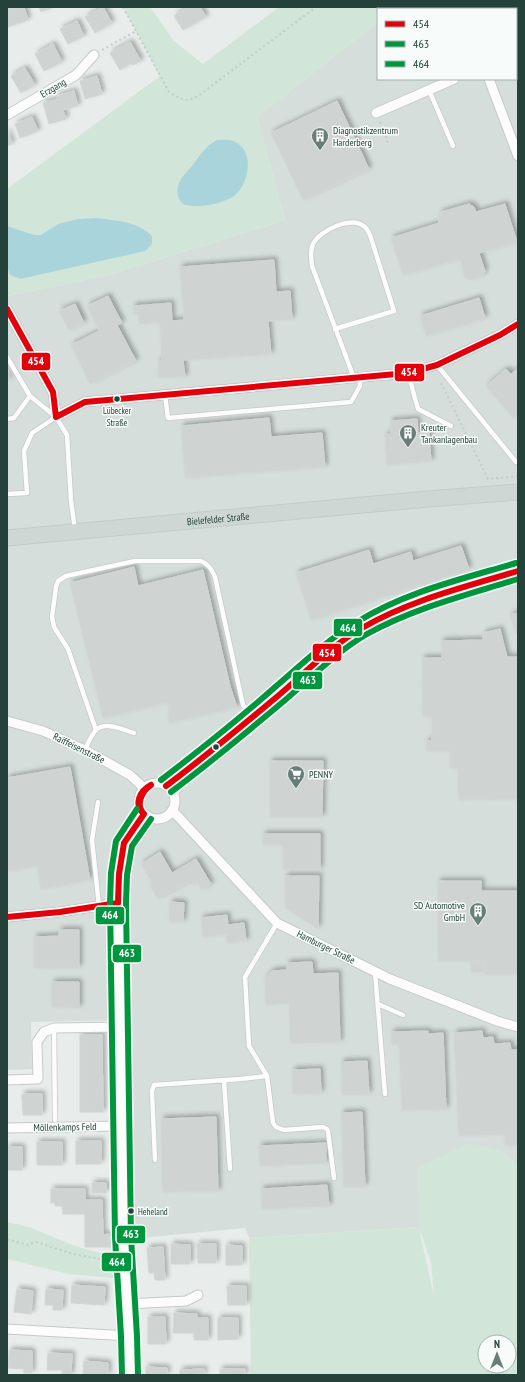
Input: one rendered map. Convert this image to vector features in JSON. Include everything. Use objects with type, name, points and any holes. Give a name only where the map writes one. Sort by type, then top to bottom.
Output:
[{"type":"main road","name":"Bielefelder Straße","points":[[428,498],[518,486]]},
{"type":"main road","name":"Bielefelder Straße","points":[[7,538],[428,498],[518,492]]},
{"type":"street","name":"Erzgang","points":[[7,115],[76,75],[94,55]]},
{"type":"street","points":[[376,113],[452,80]]},
{"type":"street","points":[[489,80],[518,156]]},
{"type":"street","points":[[7,309],[53,392],[56,417],[84,402],[408,373],[437,365],[500,335],[518,324]]},
{"type":"street","points":[[166,786],[204,758],[316,663],[361,628],[401,608],[518,571]]},
{"type":"street","name":"Raiffeisenstraße","points":[[7,721],[43,731],[85,750],[130,775],[144,788]]},
{"type":"street","points":[[173,793],[204,758]]},
{"type":"street","points":[[154,784],[166,786],[173,793],[174,799],[174,805],[169,814],[159,819],[154,819],[144,814],[139,804],[141,793],[144,788],[154,784]]},
{"type":"street","name":"Hamburger Straße","points":[[172,810],[277,923],[390,979],[490,1018],[518,1027]]},
{"type":"street","points":[[130,1375],[123,1237],[118,903],[119,874],[124,844],[144,814]]},
{"type":"street","points":[[7,917],[60,912],[118,903]]},
{"type":"street","points":[[7,1080],[38,1080],[37,1042],[44,1032],[54,1028],[120,1027]]},
{"type":"street","name":"Möllenkamps Feld","points":[[7,1128],[122,1126]]},
{"type":"street","points":[[127,1304],[186,1301],[198,1295]]},
{"type":"street","points":[[7,1329],[129,1336]]},
{"type":"lane","points":[[429,90],[453,146]]},
{"type":"lane","points":[[166,395],[168,418],[351,402],[360,386],[336,329],[312,266],[310,256],[312,245],[318,236],[327,230],[349,223],[358,223],[365,227],[370,235],[394,311],[336,329]]},
{"type":"lane","points":[[7,357],[30,396],[56,417],[67,435],[71,501],[75,532]]},
{"type":"lane","points":[[437,365],[516,462]]},
{"type":"lane","points":[[408,373],[418,409],[451,426]]},
{"type":"lane","points":[[7,419],[14,418],[30,396]]},
{"type":"lane","points":[[7,494],[27,493],[24,451],[32,434],[56,417]]},
{"type":"lane","points":[[96,730],[68,649],[54,627],[52,617],[56,587],[58,581],[66,576],[135,561],[201,561],[206,563],[212,569],[215,576],[243,705],[253,717]]},
{"type":"lane","points":[[309,654],[316,663]]},
{"type":"lane","points":[[85,750],[96,730],[105,726],[134,733]]},
{"type":"lane","points":[[243,726],[250,734]]},
{"type":"lane","points":[[98,802],[92,840],[99,906]]},
{"type":"lane","points":[[277,923],[245,977],[248,1046],[267,1076],[273,1123],[276,1127],[284,1130],[323,1127],[327,1129],[334,1178]]},
{"type":"lane","points":[[375,972],[385,1094]]},
{"type":"lane","points":[[378,1004],[403,1015]]},
{"type":"lane","points":[[54,1028],[55,1120]]},
{"type":"lane","points":[[155,1160],[152,1091],[154,1085],[224,1081],[267,1076]]},
{"type":"lane","points":[[224,1081],[230,1169]]},
{"type":"path","points":[[123,7],[169,92],[180,99],[191,100],[316,7]]},
{"type":"path","points":[[94,55],[136,31]]},
{"type":"path","points":[[376,113],[388,143]]},
{"type":"path","points":[[437,365],[442,385],[488,479],[518,476]]},
{"type":"path","points":[[7,1240],[27,1246],[36,1242],[73,1254],[125,1263]]},
{"type":"shaded area","points":[[518,7],[518,1167],[504,1152],[419,1227],[249,1238],[245,1228],[131,1239],[128,1020],[31,1022],[32,1069],[7,1070],[7,296],[109,275],[285,220],[257,117],[377,23],[377,80],[517,80],[517,8],[396,8]]},
{"type":"green space","points":[[123,7],[150,7],[174,41],[203,64],[279,7],[397,7],[377,8],[377,23],[257,117],[285,220],[109,275],[7,296],[7,189],[160,76]]},
{"type":"green space","points":[[470,1143],[504,1152],[518,1167],[518,1375],[251,1375],[249,1238],[419,1227],[417,1168]],"holes":[[[420,1233],[431,1263],[434,1296]]]},
{"type":"green space","points":[[7,1222],[29,1227],[75,1246],[114,1257],[113,1278],[68,1274],[7,1259]]},
{"type":"water","points":[[217,140],[228,140],[235,142],[241,146],[245,152],[248,167],[244,183],[235,195],[223,201],[204,206],[185,205],[180,201],[178,195],[178,186],[180,181],[206,148]]},
{"type":"water","points":[[97,218],[126,222],[140,227],[152,236],[152,244],[145,251],[20,279],[10,275],[7,267],[7,226],[34,235],[41,235],[58,224],[78,219]]},
{"type":"building","points":[[24,7],[28,20],[8,27],[7,9]]},
{"type":"building","points":[[39,7],[54,7],[41,12]]},
{"type":"building","points":[[103,7],[112,23],[95,33],[85,17]]},
{"type":"building","points":[[189,7],[200,7],[206,17],[183,30],[174,16]]},
{"type":"building","points":[[429,7],[456,8],[430,8]]},
{"type":"building","points":[[494,7],[518,7],[516,8]]},
{"type":"building","points":[[77,21],[84,36],[68,44],[60,29]]},
{"type":"building","points":[[130,42],[141,61],[133,65],[131,63],[120,70],[110,53]]},
{"type":"building","points":[[53,44],[62,62],[44,71],[35,54]]},
{"type":"building","points":[[25,68],[35,85],[21,93],[11,76]]},
{"type":"building","points":[[97,76],[102,94],[85,99],[80,81]]},
{"type":"building","points":[[74,91],[78,106],[63,110],[66,119],[49,124],[43,103],[58,99],[57,96]]},
{"type":"building","name":"Diagnostikzentrum Harderberg","points":[[337,101],[369,169],[303,200],[271,133]]},
{"type":"building","points":[[32,117],[38,131],[20,138],[15,124]]},
{"type":"building","points":[[7,131],[12,144],[7,146]]},
{"type":"building","points":[[469,204],[474,207],[476,212],[505,204],[517,242],[479,253],[485,271],[483,275],[470,280],[465,278],[460,259],[403,275],[391,238],[439,223],[438,218],[441,212]]},
{"type":"building","points":[[274,260],[276,292],[290,291],[292,319],[268,321],[271,354],[183,360],[185,377],[159,378],[158,361],[162,361],[160,322],[139,324],[138,314],[133,314],[133,306],[171,303],[172,321],[184,320],[180,267]]},
{"type":"building","points":[[108,296],[122,323],[117,325],[136,361],[90,384],[71,345],[99,331],[87,306]]},
{"type":"building","points":[[479,298],[485,318],[426,336],[420,316]]},
{"type":"building","points":[[75,304],[84,323],[69,330],[59,311]]},
{"type":"building","points":[[7,366],[9,381],[7,381]]},
{"type":"building","points":[[518,368],[518,416],[514,419],[486,386],[506,369],[511,374]]},
{"type":"building","points":[[269,418],[271,437],[322,433],[325,467],[185,478],[181,426]]},
{"type":"building","name":"Kreuter Tankanlagenbau","points":[[417,419],[418,433],[429,432],[431,461],[387,465],[385,435],[391,434],[390,421]]},
{"type":"building","points":[[461,546],[469,569],[311,620],[296,573],[369,550],[373,564],[411,552],[413,561]]},
{"type":"building","points":[[134,567],[138,586],[203,570],[230,686],[237,707],[169,723],[168,702],[103,718],[70,583]]},
{"type":"building","points":[[518,613],[518,633],[516,633],[510,615]]},
{"type":"building","points":[[500,629],[507,657],[518,657],[518,799],[459,800],[458,768],[450,768],[450,751],[426,751],[426,741],[432,741],[432,717],[423,717],[422,658],[442,658],[441,641],[483,640],[483,633]]},
{"type":"building","name":"PENNY","points":[[270,761],[323,761],[322,817],[270,817]]},
{"type":"building","points":[[70,767],[90,880],[41,889],[37,866],[7,871],[7,778]]},
{"type":"building","points":[[263,834],[320,834],[320,869],[283,869],[283,845],[263,845]]},
{"type":"building","points":[[160,852],[172,873],[196,859],[211,884],[202,890],[197,881],[190,885],[188,882],[158,899],[150,886],[153,884],[141,864]]},
{"type":"building","points":[[285,876],[319,876],[318,929],[285,908]]},
{"type":"building","name":"SD Automotive GmbH","points":[[438,881],[481,881],[481,891],[518,891],[518,974],[484,974],[484,961],[438,961]]},
{"type":"building","points":[[170,902],[184,903],[183,922],[169,922]]},
{"type":"building","points":[[227,915],[228,925],[244,923],[246,941],[228,943],[226,934],[203,937],[201,918]]},
{"type":"building","points":[[59,930],[79,930],[79,968],[34,968],[34,937],[59,936]]},
{"type":"building","points":[[471,961],[484,961],[484,972],[471,972]]},
{"type":"building","points":[[312,962],[313,974],[338,973],[340,1042],[291,1043],[289,1003],[266,1005],[265,978],[272,971],[287,970],[287,963]]},
{"type":"building","points":[[52,982],[79,982],[79,1008],[52,1007]]},
{"type":"building","points":[[428,1031],[428,1034],[443,1033],[446,1109],[402,1110],[399,1044],[392,1045],[391,1032]]},
{"type":"building","points":[[482,1031],[483,1038],[493,1037],[494,1044],[510,1043],[511,1050],[518,1050],[518,1145],[505,1145],[505,1134],[459,1136],[454,1033]]},
{"type":"building","points":[[80,1035],[102,1035],[103,1112],[80,1112]]},
{"type":"building","points":[[367,1061],[369,1094],[342,1095],[341,1062]]},
{"type":"building","points":[[320,1069],[321,1093],[293,1094],[292,1070]]},
{"type":"building","points":[[22,1094],[42,1094],[42,1115],[23,1115]]},
{"type":"building","points":[[362,1112],[365,1186],[344,1187],[341,1113]]},
{"type":"building","points":[[216,1117],[218,1191],[163,1192],[161,1119]]},
{"type":"building","points":[[76,1141],[101,1141],[101,1164],[76,1164]]},
{"type":"building","points":[[37,1142],[62,1142],[62,1165],[37,1165]]},
{"type":"building","points":[[326,1143],[326,1163],[260,1166],[259,1146]]},
{"type":"building","points":[[7,1147],[22,1147],[22,1170],[7,1170]]},
{"type":"building","points":[[92,1183],[106,1183],[106,1193],[92,1193]]},
{"type":"building","points":[[327,1185],[329,1206],[262,1209],[261,1189]]},
{"type":"building","points":[[51,1189],[85,1189],[85,1200],[102,1200],[103,1235],[109,1234],[109,1237],[113,1237],[113,1247],[85,1247],[85,1214],[63,1214],[62,1206],[55,1206],[55,1203],[51,1203]]},
{"type":"building","points":[[171,1244],[190,1245],[190,1264],[171,1264]]},
{"type":"building","points":[[197,1244],[216,1244],[216,1263],[198,1263]]},
{"type":"building","points":[[226,1245],[242,1246],[242,1265],[226,1265]]},
{"type":"building","points":[[163,1247],[165,1280],[155,1280],[154,1273],[149,1273],[147,1248]]},
{"type":"building","points":[[72,1285],[105,1287],[104,1305],[71,1303]]},
{"type":"building","points":[[227,1286],[246,1286],[246,1305],[228,1305]]},
{"type":"building","points":[[17,1289],[33,1291],[31,1314],[14,1312]]},
{"type":"building","points":[[46,1289],[63,1290],[62,1310],[53,1310],[53,1305],[45,1305]]},
{"type":"building","points":[[174,1313],[197,1314],[197,1318],[208,1318],[208,1340],[194,1340],[194,1333],[173,1333]]},
{"type":"building","points":[[148,1317],[165,1317],[166,1344],[148,1344]]},
{"type":"building","points":[[218,1318],[238,1318],[238,1339],[218,1340]]},
{"type":"building","points":[[9,1350],[32,1351],[32,1373],[24,1373],[24,1369],[8,1368]]},
{"type":"building","points":[[48,1353],[72,1354],[71,1375],[62,1375],[62,1370],[47,1370]]},
{"type":"building","points":[[84,1361],[108,1363],[108,1375],[83,1375]]},
{"type":"building","points":[[146,1367],[167,1368],[167,1375],[146,1375]]},
{"type":"building","points":[[204,1369],[204,1375],[180,1375],[180,1370]]},
{"type":"building","points":[[220,1369],[245,1369],[245,1375],[220,1375]]},
{"type":"transit line","name":"454","points":[[7,309],[53,392],[56,417]]},
{"type":"transit line","name":"454","points":[[56,417],[85,402],[408,373],[437,365],[500,335],[518,324]]},
{"type":"transit line","name":"464","points":[[161,780],[233,723],[325,645],[357,622],[394,602],[414,594],[516,563]]},
{"type":"transit line","name":"454","points":[[166,786],[237,730],[329,651],[362,628],[380,618],[418,602],[518,571]]},
{"type":"transit line","name":"463","points":[[171,792],[242,736],[334,657],[367,634],[422,609],[518,579]]},
{"type":"transit line","name":"454","points":[[144,814],[138,802],[141,794],[151,785]]},
{"type":"transit line","name":"454","points":[[144,814],[141,810],[140,802],[142,794],[151,785]]},
{"type":"transit line","name":"464","points":[[122,1375],[115,1237],[110,903],[111,873],[116,841],[137,809]]},
{"type":"transit line","name":"454","points":[[118,903],[119,874],[124,843],[144,814]]},
{"type":"transit line","name":"463","points":[[138,1375],[131,1237],[126,903],[127,875],[132,846],[151,819]]},
{"type":"transit line","name":"454","points":[[7,917],[60,912],[118,903]]},
{"type":"place","name":"Diagnostikzentrum Harderberg","points":[[320,151]]},
{"type":"place","name":"Lübecker Straße","points":[[117,399]]},
{"type":"place","name":"Kreuter Tankanlagenbau","points":[[408,448]]},
{"type":"place","name":"PENNY","points":[[296,789]]},
{"type":"place","name":"SD Automotive GmbH","points":[[478,926]]},
{"type":"place","name":"Heheland","points":[[131,1211]]}]
